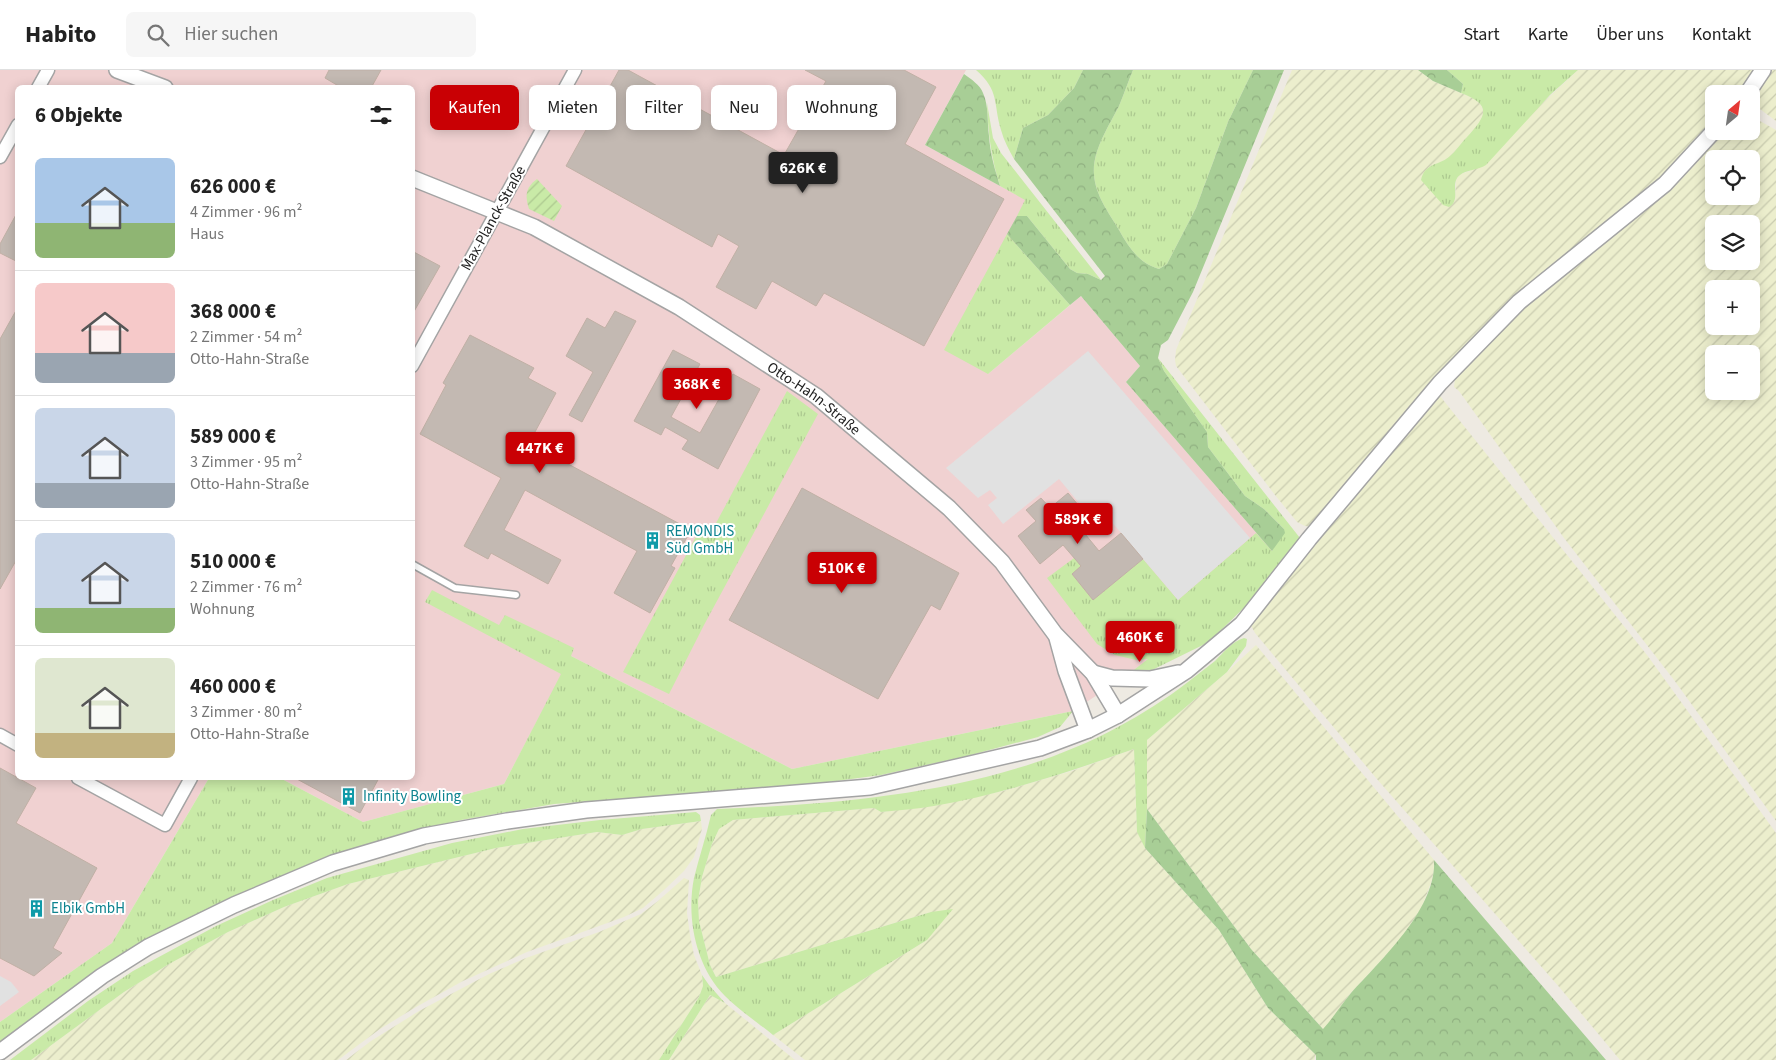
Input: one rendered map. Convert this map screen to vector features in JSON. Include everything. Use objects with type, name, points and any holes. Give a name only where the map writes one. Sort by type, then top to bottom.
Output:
[{"type":"street","points":[[40,85],[48,70]]},
{"type":"street","points":[[117,70],[157,85]]},
{"type":"street","name":"Max-Planck-Straße","points":[[415,360],[575,70]]},
{"type":"street","points":[[1753,85],[1763,70]]},
{"type":"street","points":[[0,157],[15,131]]},
{"type":"street","points":[[0,1052],[102,976],[148,947],[234,905],[333,863],[415,838],[507,821],[586,810],[870,787],[1040,748],[1088,730],[1118,715],[1186,671],[1242,624],[1440,383],[1519,302],[1665,184],[1706,140]]},
{"type":"street","name":"Otto-Hahn-Straße","points":[[415,179],[497,210],[534,227],[679,306],[816,396],[949,508],[1002,562],[1055,634]]},
{"type":"street","points":[[1055,634],[1093,673],[1118,715]]},
{"type":"street","points":[[1055,634],[1066,671],[1088,730]]},
{"type":"street","points":[[1093,673],[1112,678],[1150,679],[1186,671]]},
{"type":"street","points":[[0,736],[15,744]]},
{"type":"street","points":[[82,780],[165,825],[189,780]]},
{"type":"lane","points":[[415,566],[455,588],[516,594]]},
{"type":"shaded area","points":[[0,70],[966,70],[925,145],[1026,200],[988,374],[1081,296],[1140,366],[1126,382],[1272,551],[1200,621],[1126,676],[1073,711],[792,769],[571,656],[504,784],[363,822],[284,780],[415,780],[415,85],[15,85],[15,780],[208,780],[112,943],[0,1022]]},
{"type":"shaded area","points":[[1088,351],[1250,538],[1178,600],[1110,520],[1100,528],[1059,479],[1003,524],[988,505],[997,498],[990,490],[978,498],[946,468]]},
{"type":"shaded area","points":[[0,976],[11,982],[19,992],[0,1006]]},
{"type":"green space","points":[[976,70],[1083,70],[1074,88],[1048,115],[1023,128],[1014,159],[1002,134],[992,91],[989,84]]},
{"type":"green space","points":[[1083,70],[1133,70],[1119,106],[1098,148],[1094,165],[1095,182],[1103,204],[1131,249],[1140,259],[1159,269],[1167,264],[1196,208],[1228,122],[1253,70],[1284,70],[1193,292],[1168,340],[1161,345],[1158,358],[1164,371],[1207,432],[1208,447],[1245,496],[1264,509],[1284,529],[1285,533],[1272,551],[1126,382],[1140,366],[1081,296],[1070,305],[1007,234],[1017,216],[1027,216],[1070,269],[1101,280],[1105,276],[1014,159],[1023,128],[1048,115],[1074,88]]},
{"type":"green space","points":[[1133,70],[1253,70],[1228,122],[1196,208],[1167,264],[1159,269],[1140,259],[1131,249],[1103,204],[1095,182],[1094,165],[1098,148],[1119,106]]},
{"type":"green space","points":[[1292,70],[1418,70],[1433,81],[1475,99],[1481,105],[1484,112],[1482,120],[1449,158],[1428,168],[1455,201],[1456,180],[1460,174],[1470,171],[1578,70],[1754,70],[1744,85],[1705,85],[1705,133],[1678,163],[1642,196],[1504,307],[1466,344],[1313,527],[1297,522],[1275,495],[1176,366],[1176,350]]},
{"type":"green space","points":[[1418,70],[1447,70],[1463,84],[1461,93],[1433,81]]},
{"type":"green space","points":[[1447,70],[1578,70],[1550,95],[1486,165],[1465,172],[1457,178],[1455,182],[1455,200],[1449,207],[1443,205],[1421,180],[1425,170],[1445,160],[1454,152],[1474,130],[1483,112],[1478,102],[1461,93],[1463,84]]},
{"type":"green space","points":[[1772,70],[1776,70],[1776,121],[1760,109],[1760,88]]},
{"type":"green space","points":[[964,74],[978,85],[985,98],[990,149],[1000,186],[925,145]]},
{"type":"green space","points":[[987,103],[993,138],[1001,153],[1101,280],[1070,269],[1027,216],[1017,216],[1025,200],[1000,186],[990,145]]},
{"type":"green space","points":[[1760,121],[1776,130],[1776,821],[1674,680],[1564,538],[1459,391],[1454,387],[1455,379],[1507,323],[1559,278],[1672,189],[1705,154],[1705,205],[1760,205],[1760,150],[1708,150],[1718,140],[1760,140]]},
{"type":"green space","points":[[537,179],[562,206],[554,221],[529,209],[527,192]]},
{"type":"green space","points":[[1007,234],[1070,305],[988,374],[944,350]]},
{"type":"green space","points":[[1158,358],[1300,538],[1300,543],[1258,594],[1209,642],[1144,674],[1126,676],[1148,659],[1136,660],[1115,655],[1097,644],[1047,578],[1074,558],[1083,565],[1072,574],[1093,600],[1143,559],[1178,600],[1256,533],[1272,551],[1284,529],[1264,509],[1245,496],[1208,447],[1207,432],[1164,371]]},
{"type":"green space","points":[[787,391],[818,414],[704,625],[669,694],[623,672],[698,533],[708,538]]},
{"type":"green space","points":[[1440,396],[1647,655],[1776,833],[1776,1060],[1620,1060],[1560,988],[1376,778],[1255,633],[1250,624],[1265,603]]},
{"type":"green space","points":[[432,590],[499,625],[505,615],[574,648],[571,656],[792,769],[1073,711],[1060,727],[1038,737],[967,756],[881,775],[807,785],[554,804],[461,820],[397,835],[319,860],[237,895],[150,939],[0,1043],[0,1022],[112,943],[208,780],[284,780],[363,822],[504,784],[561,674],[425,602]]},
{"type":"green space","points":[[1244,638],[1247,639],[1246,646],[1227,672],[1147,740],[1145,848],[1137,832],[1134,749],[1036,782],[960,801],[928,807],[881,812],[874,808],[733,820],[719,829],[712,844],[702,877],[698,901],[699,921],[710,965],[716,977],[931,912],[953,909],[927,940],[773,1035],[730,1001],[715,984],[700,956],[691,909],[696,870],[711,815],[717,809],[767,807],[871,798],[974,780],[1024,766],[1072,749],[1136,717],[1180,688],[1215,661],[1231,645]]},
{"type":"green space","points":[[1256,645],[1434,860],[1432,880],[1422,907],[1400,940],[1349,995],[1324,1030],[1251,949],[1147,809],[1147,740]]},
{"type":"green space","points":[[1134,749],[1137,831],[1145,848],[1219,930],[1268,1008],[1316,1055],[1314,1060],[805,1060],[773,1035],[927,940],[931,912],[716,977],[710,965],[699,921],[698,901],[702,877],[712,844],[719,829],[733,820],[874,808],[881,812],[933,806],[1003,791],[1072,771]]},
{"type":"green space","points":[[1147,809],[1251,949],[1323,1029],[1351,993],[1405,932],[1417,914],[1427,896],[1433,878],[1434,860],[1606,1060],[1316,1060],[1316,1055],[1268,1008],[1219,930],[1145,848]]},
{"type":"green space","points":[[696,812],[700,815],[701,821],[642,829],[622,835],[597,832],[496,848],[348,884],[284,907],[228,932],[169,964],[124,992],[31,1060],[10,1060],[88,1001],[133,971],[216,926],[327,878],[452,843],[523,829]]},
{"type":"green space","points":[[701,821],[702,829],[694,857],[684,871],[643,908],[624,917],[527,952],[463,981],[380,1029],[338,1060],[31,1060],[124,992],[169,964],[228,932],[284,907],[348,884],[496,848],[597,832],[622,835],[642,829]]},
{"type":"green space","points":[[684,878],[689,880],[687,913],[694,955],[702,975],[703,986],[699,997],[659,1060],[346,1060],[371,1041],[419,1011],[489,974],[641,914]]},
{"type":"green space","points":[[702,975],[725,1003],[710,995],[669,1060],[659,1060],[699,997],[703,986]]},
{"type":"green space","points":[[710,995],[725,1003],[795,1060],[669,1060]]},
{"type":"building","points":[[329,70],[381,70],[373,85],[337,85],[325,78]]},
{"type":"building","points":[[619,70],[628,70],[656,85],[626,85],[626,130],[701,130],[701,110],[711,115],[711,130],[738,130],[784,155],[798,130],[896,130],[896,85],[824,85],[826,81],[805,70],[904,70],[936,87],[905,144],[1004,199],[924,346],[824,293],[816,306],[772,281],[756,309],[716,287],[739,246],[718,234],[712,247],[566,166],[586,130],[616,130],[616,85],[611,85]]},
{"type":"building","points":[[15,216],[15,260],[0,253],[0,244]]},
{"type":"building","points":[[415,253],[440,266],[415,310]]},
{"type":"building","points":[[615,311],[636,321],[582,422],[569,415],[593,372],[566,356],[587,318],[605,328]]},
{"type":"building","points":[[15,312],[15,562],[0,589],[0,339]]},
{"type":"building","points":[[470,335],[534,368],[528,378],[556,393],[529,443],[691,530],[671,566],[675,568],[650,613],[614,593],[637,551],[525,490],[504,530],[561,560],[548,584],[491,553],[488,559],[464,546],[501,478],[420,434],[446,385],[443,383]]},
{"type":"building","points":[[673,350],[700,364],[671,417],[700,433],[733,374],[760,389],[718,469],[682,449],[688,440],[665,427],[661,435],[634,421]]},
{"type":"building","points":[[802,488],[959,573],[940,610],[931,605],[878,699],[729,620]]},
{"type":"building","points":[[1068,493],[1091,520],[1081,529],[1099,551],[1121,533],[1143,559],[1093,600],[1072,574],[1081,566],[1063,545],[1040,564],[1018,536],[1036,521],[1026,510],[1041,498],[1050,508]]},
{"type":"building","name":"Elbik GmbH","points":[[0,768],[15,776],[15,780],[22,780],[36,788],[16,823],[97,868],[53,948],[62,953],[34,976],[0,958]]},
{"type":"building","name":"Infinity Bowling","points":[[299,780],[378,780],[360,813]]},
{"type":"place","name":"REMONDIS Süd GmbH","points":[[652,540]]},
{"type":"place","name":"Infinity Bowling","points":[[349,796]]},
{"type":"place","name":"Elbik GmbH","points":[[37,908]]}]
